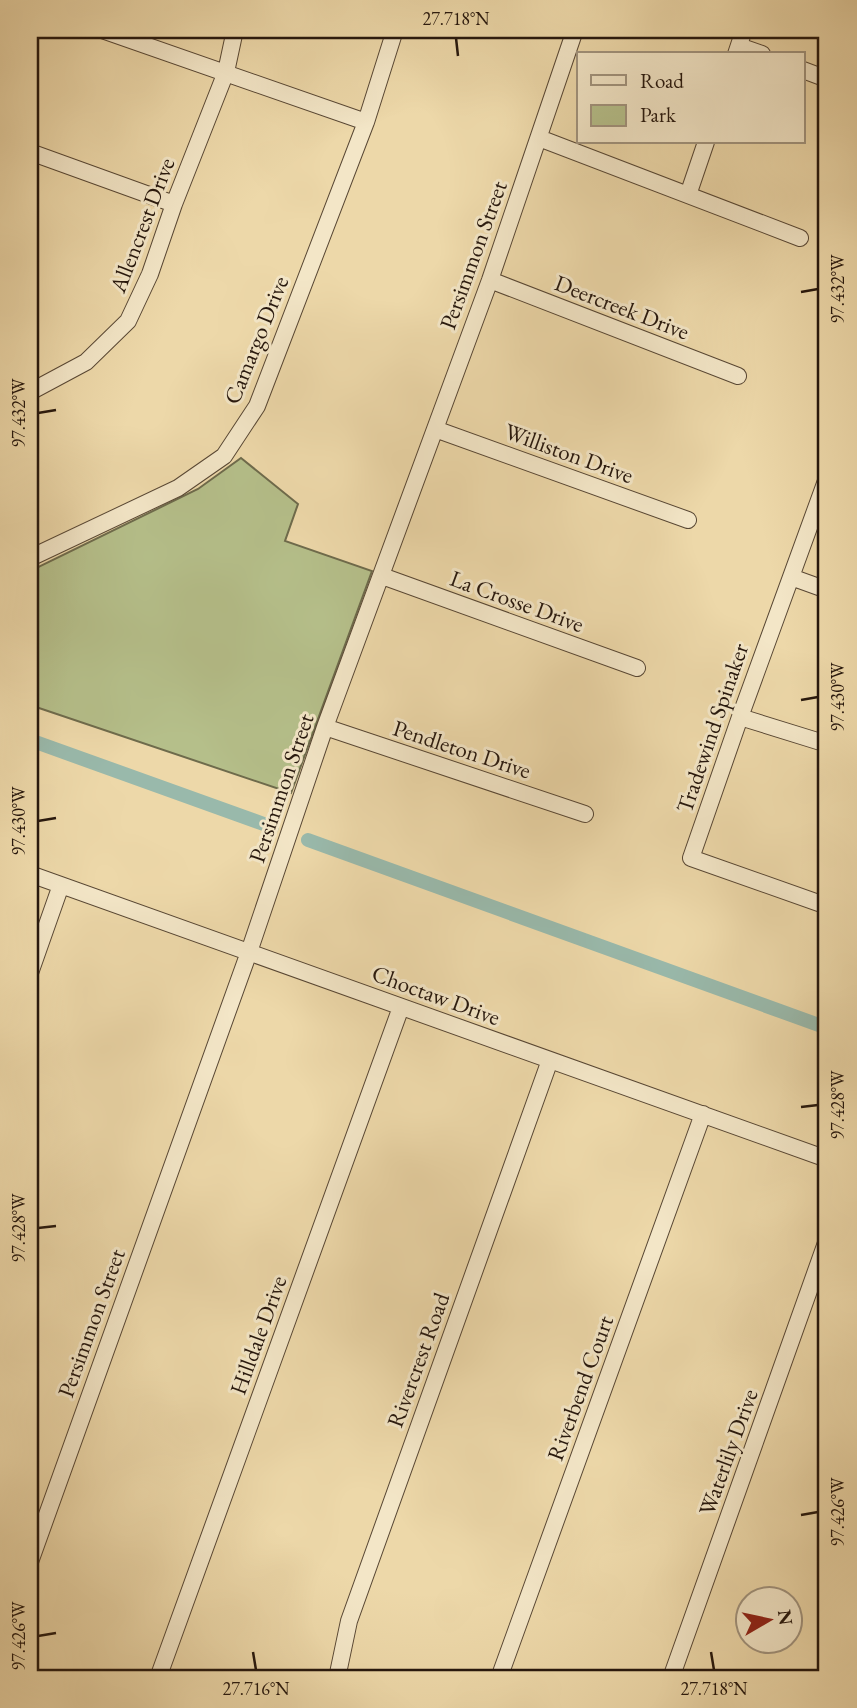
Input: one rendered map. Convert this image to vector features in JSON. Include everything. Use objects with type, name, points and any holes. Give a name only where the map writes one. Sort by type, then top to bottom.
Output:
[{"type":"street","points":[[102,30],[366,122]]},
{"type":"street","name":"Allencrest Drive","points":[[30,392],[86,362],[128,321],[150,274],[174,204],[226,72],[234,30]]},
{"type":"street","name":"Camargo Drive","points":[[30,558],[178,488],[224,456],[257,406],[366,122],[395,30]]},
{"type":"street","name":"Persimmon Street","points":[[30,1562],[248,952],[325,727],[490,280],[539,138],[569,31]]},
{"type":"street","points":[[739,43],[758,52]]},
{"type":"street","points":[[804,70],[827,79]]},
{"type":"street","points":[[539,138],[800,238]]},
{"type":"street","points":[[688,195],[705,144]]},
{"type":"street","points":[[30,153],[174,204]]},
{"type":"street","name":"Deercreek Drive","points":[[490,280],[738,376]]},
{"type":"street","name":"Williston Drive","points":[[435,429],[688,520]]},
{"type":"street","name":"Tradewind Spinaker","points":[[827,478],[691,858],[827,906]]},
{"type":"street","name":"La Crosse Drive","points":[[382,576],[637,668]]},
{"type":"street","points":[[791,577],[827,590]]},
{"type":"street","points":[[740,717],[827,744]]},
{"type":"street","name":"Pendleton Drive","points":[[325,727],[585,814]]},
{"type":"street","name":"Choctaw Drive","points":[[30,874],[827,1158]]},
{"type":"street","points":[[30,973],[61,885]]},
{"type":"street","name":"Hilldale Drive","points":[[158,1678],[401,1007]]},
{"type":"street","name":"Rivercrest Road","points":[[341,1677],[349,1621],[550,1060]]},
{"type":"street","name":"Riverbend Court","points":[[499,1678],[703,1114]]},
{"type":"street","name":"Waterlily Drive","points":[[671,1678],[827,1240]]},
{"type":"green space","points":[[241,458],[298,504],[285,541],[372,571],[291,793],[30,705],[30,571],[198,489]]},
{"type":"waterway","points":[[30,740],[272,827]]},
{"type":"waterway","points":[[308,840],[827,1028]]}]
